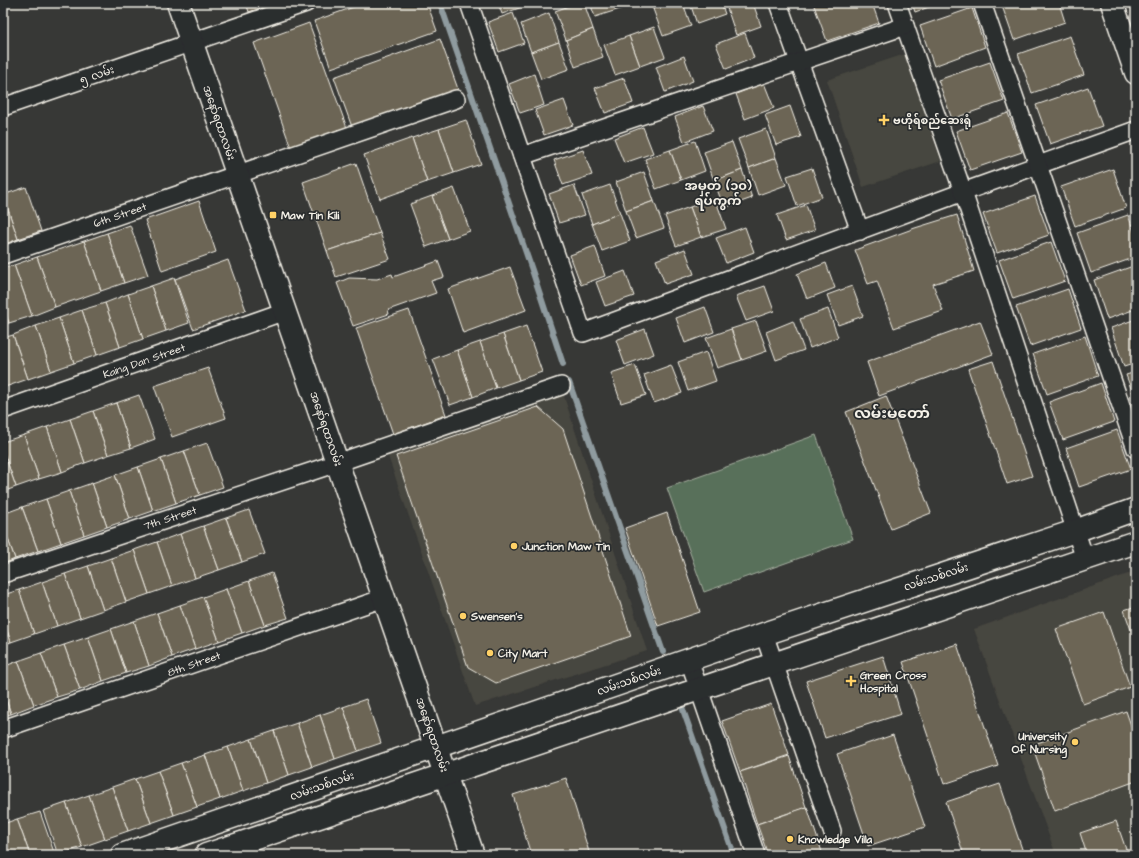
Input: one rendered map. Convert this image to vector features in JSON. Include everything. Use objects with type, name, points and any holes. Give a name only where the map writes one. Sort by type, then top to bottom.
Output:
[{"type":"main road","name":"အနော်ရထာလမ်း","points":[[178,3],[472,855]]},
{"type":"main road","points":[[1112,3],[1136,73]]},
{"type":"main road","name":"လမ်းသစ်လမ်း","points":[[122,855],[764,634],[1075,531],[1136,509]]},
{"type":"main road","points":[[206,855],[1136,542]]},
{"type":"main road","points":[[251,811],[259,837]]},
{"type":"street","name":"၅ လမ်း","points":[[3,107],[306,3]]},
{"type":"street","points":[[469,3],[583,333],[962,192],[1136,130]]},
{"type":"street","points":[[778,3],[860,231]]},
{"type":"street","points":[[897,3],[1085,559]]},
{"type":"street","points":[[982,3],[1136,448]]},
{"type":"street","points":[[522,156],[905,26]]},
{"type":"street","name":"6th Street","points":[[3,255],[456,99]]},
{"type":"street","name":"Kaing Dan Street","points":[[3,410],[285,311]]},
{"type":"street","name":"7th Street","points":[[3,574],[337,463],[561,386]]},
{"type":"street","name":"8th Street","points":[[3,729],[384,598]]},
{"type":"street","points":[[764,634],[832,831]]},
{"type":"street","points":[[689,660],[756,855]]},
{"type":"shaded area","name":"ဗဟိုရ်စည်ဆေးရုံ","points":[[905,54],[941,161],[863,187],[827,80]]},
{"type":"shaded area","name":"Junction Maw Tin","points":[[558,378],[647,651],[475,706],[382,439]]},
{"type":"shaded area","name":"University Of Nursing","points":[[1136,571],[1136,855],[1056,855],[974,629]]},
{"type":"green space","points":[[816,435],[853,539],[704,592],[667,488]]},
{"type":"building","points":[[246,3],[276,3],[249,12]]},
{"type":"building","points":[[365,3],[427,3],[437,31],[331,68],[314,21]]},
{"type":"building","points":[[498,3],[531,3],[531,4],[502,14]]},
{"type":"building","points":[[577,3],[584,3],[593,29],[566,40],[555,11]]},
{"type":"building","points":[[590,3],[618,3],[620,9],[595,17]]},
{"type":"building","points":[[618,3],[636,3],[620,9]]},
{"type":"building","points":[[651,3],[671,3],[653,9]]},
{"type":"building","points":[[671,3],[683,3],[691,26],[663,36],[653,9]]},
{"type":"building","points":[[690,3],[721,3],[725,14],[697,24]]},
{"type":"building","points":[[731,3],[753,3],[761,26],[736,35],[726,5]]},
{"type":"building","points":[[813,3],[872,3],[879,23],[827,41]]},
{"type":"building","points":[[912,3],[940,3],[915,12]]},
{"type":"building","points":[[1001,3],[1059,3],[1065,22],[1014,40]]},
{"type":"building","points":[[972,8],[985,47],[934,66],[920,26]]},
{"type":"building","points":[[513,13],[524,43],[499,52],[488,22]]},
{"type":"building","points":[[549,13],[559,42],[531,52],[521,24]]},
{"type":"building","points":[[309,23],[347,128],[291,148],[254,43]]},
{"type":"building","points":[[654,27],[665,57],[640,66],[629,36]]},
{"type":"building","points":[[593,29],[603,57],[575,67],[566,40]]},
{"type":"building","points":[[745,33],[754,58],[726,69],[716,44]]},
{"type":"building","points":[[629,36],[640,66],[615,75],[604,45]]},
{"type":"building","points":[[1070,36],[1084,75],[1032,93],[1018,54]]},
{"type":"building","points":[[440,39],[458,89],[352,127],[334,77]]},
{"type":"building","points":[[559,42],[569,69],[541,79],[531,52]]},
{"type":"building","points":[[684,56],[693,81],[665,92],[656,67]]},
{"type":"building","points":[[990,62],[1004,101],[952,119],[938,80]]},
{"type":"building","points":[[534,74],[544,105],[520,113],[509,84]]},
{"type":"building","points":[[624,78],[633,103],[605,113],[595,88]]},
{"type":"building","points":[[764,83],[774,108],[745,119],[736,94]]},
{"type":"building","points":[[1088,87],[1102,126],[1050,144],[1036,105]]},
{"type":"building","points":[[564,100],[573,125],[544,135],[535,110]]},
{"type":"building","points":[[703,106],[713,131],[684,142],[675,117]]},
{"type":"building","points":[[790,106],[801,137],[776,145],[765,115]]},
{"type":"building","points":[[1008,113],[1022,152],[970,170],[956,131]]},
{"type":"building","points":[[466,120],[481,164],[454,173],[439,129]]},
{"type":"building","points":[[643,127],[653,153],[624,163],[614,138]]},
{"type":"building","points":[[439,129],[454,173],[427,182],[412,138]]},
{"type":"building","points":[[766,129],[776,158],[749,168],[738,139]]},
{"type":"building","points":[[412,138],[427,182],[380,199],[364,155]]},
{"type":"building","points":[[695,141],[705,171],[681,180],[670,150]]},
{"type":"building","points":[[732,142],[742,170],[714,181],[704,152]]},
{"type":"building","points":[[583,150],[592,175],[563,185],[554,160]]},
{"type":"building","points":[[670,150],[681,180],[656,189],[645,159]]},
{"type":"building","points":[[776,158],[786,185],[758,195],[749,168]]},
{"type":"building","points":[[356,163],[380,233],[327,251],[303,182]]},
{"type":"building","points":[[812,168],[822,197],[797,206],[787,176]]},
{"type":"building","points":[[1113,169],[1126,208],[1075,226],[1061,187]]},
{"type":"building","points":[[742,170],[752,198],[724,208],[714,181]]},
{"type":"building","points":[[644,172],[654,201],[626,211],[616,182]]},
{"type":"building","points":[[574,185],[585,215],[559,223],[549,194]]},
{"type":"building","points":[[610,185],[620,213],[592,224],[582,195]]},
{"type":"building","points":[[26,187],[41,231],[18,239],[3,195]]},
{"type":"building","points":[[454,188],[470,231],[448,239],[432,196]]},
{"type":"building","points":[[3,195],[18,239],[3,245]]},
{"type":"building","points":[[432,196],[448,239],[426,247],[410,204]]},
{"type":"building","points":[[1035,196],[1049,235],[997,253],[983,214]]},
{"type":"building","points":[[715,198],[726,229],[701,237],[690,207]]},
{"type":"building","points":[[199,201],[216,252],[162,271],[145,220]]},
{"type":"building","points":[[654,201],[664,228],[636,238],[626,211]]},
{"type":"building","points":[[806,205],[815,230],[786,240],[777,215]]},
{"type":"building","points":[[690,207],[701,237],[676,246],[665,216]]},
{"type":"building","points":[[620,213],[630,241],[602,251],[592,224]]},
{"type":"building","points":[[957,215],[974,271],[933,284],[943,311],[894,328],[877,281],[868,284],[855,250],[915,228]]},
{"type":"building","points":[[1128,215],[1136,237],[1136,257],[1091,273],[1077,233]]},
{"type":"building","points":[[130,225],[148,275],[124,283],[107,233]]},
{"type":"building","points":[[745,227],[754,252],[726,263],[716,238]]},
{"type":"building","points":[[107,233],[124,283],[101,291],[84,241]]},
{"type":"building","points":[[380,233],[390,259],[336,277],[327,251]]},
{"type":"building","points":[[84,241],[101,291],[55,307],[37,257]]},
{"type":"building","points":[[1051,242],[1065,281],[1013,299],[999,260]]},
{"type":"building","points":[[595,246],[605,276],[581,285],[570,255]]},
{"type":"building","points":[[685,249],[694,274],[665,284],[656,260]]},
{"type":"building","points":[[37,257],[55,307],[32,316],[14,265]]},
{"type":"building","points":[[228,260],[246,310],[193,329],[175,279]]},
{"type":"building","points":[[438,261],[444,277],[431,281],[436,293],[388,310],[389,314],[353,326],[337,283],[349,278],[377,279],[392,274],[393,277]]},
{"type":"building","points":[[826,263],[835,288],[807,299],[797,274]]},
{"type":"building","points":[[14,265],[32,316],[9,323],[3,307],[3,269]]},
{"type":"building","points":[[1136,265],[1136,309],[1107,319],[1094,280]]},
{"type":"building","points":[[510,267],[526,310],[463,333],[448,289]]},
{"type":"building","points":[[625,271],[634,296],[605,306],[596,282]]},
{"type":"building","points":[[174,278],[189,323],[166,331],[151,286]]},
{"type":"building","points":[[151,286],[166,331],[143,339],[128,294]]},
{"type":"building","points":[[765,286],[774,311],[746,321],[736,296]]},
{"type":"building","points":[[852,286],[863,316],[838,325],[827,295]]},
{"type":"building","points":[[1068,289],[1081,328],[1030,346],[1016,307]]},
{"type":"building","points":[[128,294],[143,339],[120,347],[105,303]]},
{"type":"building","points":[[105,303],[120,347],[97,355],[82,310]]},
{"type":"building","points":[[3,307],[9,323],[3,325]]},
{"type":"building","points":[[705,307],[714,332],[685,343],[676,318]]},
{"type":"building","points":[[828,309],[838,337],[810,348],[800,319]]},
{"type":"building","points":[[82,310],[97,355],[74,363],[59,318]]},
{"type":"building","points":[[409,310],[446,415],[393,434],[356,328]]},
{"type":"building","points":[[59,318],[74,363],[51,371],[36,326]]},
{"type":"building","points":[[1136,319],[1136,363],[1124,367],[1111,328]]},
{"type":"building","points":[[756,321],[767,351],[742,360],[731,329]]},
{"type":"building","points":[[793,321],[804,350],[776,360],[766,332]]},
{"type":"building","points":[[980,321],[993,354],[879,396],[867,362]]},
{"type":"building","points":[[36,326],[51,371],[28,379],[13,335]]},
{"type":"building","points":[[526,326],[542,372],[519,380],[503,334]]},
{"type":"building","points":[[645,329],[654,354],[625,365],[616,340]]},
{"type":"building","points":[[731,329],[742,360],[717,368],[706,338]]},
{"type":"building","points":[[503,334],[519,380],[496,388],[480,342]]},
{"type":"building","points":[[13,335],[28,379],[5,387],[3,381],[3,338]]},
{"type":"building","points":[[1085,336],[1098,376],[1047,394],[1033,354]]},
{"type":"building","points":[[480,342],[496,388],[473,397],[457,350]]},
{"type":"building","points":[[457,350],[473,397],[450,405],[433,359]]},
{"type":"building","points":[[706,352],[716,381],[688,391],[678,362]]},
{"type":"building","points":[[993,361],[1032,476],[1007,484],[968,369]]},
{"type":"building","points":[[635,365],[646,395],[621,403],[611,373]]},
{"type":"building","points":[[671,365],[682,393],[654,403],[644,375]]},
{"type":"building","points":[[208,368],[226,418],[172,437],[154,386]]},
{"type":"building","points":[[1136,372],[1136,402],[1126,375]]},
{"type":"building","points":[[1101,383],[1114,422],[1063,440],[1049,402]]},
{"type":"building","points":[[139,395],[155,439],[131,448],[116,403]]},
{"type":"building","points":[[886,396],[931,513],[891,529],[846,412]]},
{"type":"building","points":[[116,403],[131,448],[108,455],[93,411]]},
{"type":"building","name":"Junction Maw Tin","points":[[538,407],[563,429],[631,636],[496,683],[468,667],[396,456]]},
{"type":"building","points":[[93,411],[108,455],[85,463],[70,419]]},
{"type":"building","points":[[70,419],[85,463],[62,472],[47,427]]},
{"type":"building","points":[[47,427],[62,472],[39,479],[24,435]]},
{"type":"building","points":[[1117,430],[1131,469],[1079,487],[1066,448]]},
{"type":"building","points":[[24,435],[39,479],[16,487],[3,450],[3,442]]},
{"type":"building","points":[[207,443],[223,487],[200,495],[184,451]]},
{"type":"building","points":[[3,450],[16,487],[3,492]]},
{"type":"building","points":[[184,451],[200,495],[176,503],[161,459]]},
{"type":"building","points":[[161,459],[176,503],[153,511],[138,467]]},
{"type":"building","points":[[138,467],[153,511],[130,519],[115,475]]},
{"type":"building","points":[[115,475],[130,519],[107,527],[92,483]]},
{"type":"building","points":[[92,483],[107,527],[84,535],[69,491]]},
{"type":"building","points":[[69,491],[84,535],[61,543],[46,499]]},
{"type":"building","points":[[46,499],[61,543],[38,551],[22,507]]},
{"type":"building","points":[[22,507],[38,551],[15,559],[3,525],[3,514]]},
{"type":"building","points":[[249,510],[265,554],[242,562],[226,518]]},
{"type":"building","points":[[667,513],[700,612],[658,626],[625,528]]},
{"type":"building","points":[[226,518],[242,562],[219,570],[203,526]]},
{"type":"building","points":[[3,525],[15,559],[3,564]]},
{"type":"building","points":[[203,526],[219,570],[195,578],[180,534]]},
{"type":"building","points":[[180,534],[195,578],[172,586],[157,542]]},
{"type":"building","points":[[157,542],[172,586],[149,594],[134,550]]},
{"type":"building","points":[[134,550],[149,594],[126,602],[111,558]]},
{"type":"building","points":[[111,558],[126,602],[103,610],[88,566]]},
{"type":"building","points":[[88,566],[103,610],[80,618],[65,574]]},
{"type":"building","points":[[272,573],[288,618],[265,625],[249,581]]},
{"type":"building","points":[[65,574],[80,618],[57,626],[42,582]]},
{"type":"building","points":[[249,581],[265,625],[242,633],[226,589]]},
{"type":"building","points":[[42,582],[57,626],[34,634],[19,590]]},
{"type":"building","points":[[226,589],[242,633],[219,641],[203,597]]},
{"type":"building","points":[[19,590],[34,634],[11,642],[3,619],[3,595]]},
{"type":"building","points":[[203,597],[219,641],[195,649],[180,605]]},
{"type":"building","points":[[180,605],[195,649],[172,657],[157,613]]},
{"type":"building","points":[[1136,606],[1136,644],[1124,610]]},
{"type":"building","points":[[1104,612],[1130,687],[1083,704],[1056,629]]},
{"type":"building","points":[[157,613],[172,657],[149,666],[134,621]]},
{"type":"building","points":[[3,619],[11,642],[3,645]]},
{"type":"building","points":[[134,621],[149,666],[126,673],[111,629]]},
{"type":"building","points":[[111,629],[126,673],[103,681],[88,637]]},
{"type":"building","points":[[88,637],[103,681],[80,690],[64,645]]},
{"type":"building","points":[[957,644],[998,766],[944,784],[903,662]]},
{"type":"building","points":[[64,645],[80,690],[57,697],[41,653]]},
{"type":"building","points":[[41,653],[57,697],[34,705],[18,661]]},
{"type":"building","points":[[883,656],[901,714],[825,738],[806,681]]},
{"type":"building","points":[[18,661],[34,705],[11,714],[3,691],[3,667]]},
{"type":"building","points":[[3,691],[11,714],[3,716]]},
{"type":"building","points":[[366,699],[381,743],[358,751],[343,707]]},
{"type":"building","points":[[771,704],[789,755],[740,772],[722,721]]},
{"type":"building","points":[[343,707],[358,751],[335,759],[320,715]]},
{"type":"building","points":[[1126,711],[1136,740],[1136,781],[1055,811],[1032,745]]},
{"type":"building","points":[[320,715],[335,759],[312,767],[297,723]]},
{"type":"building","points":[[297,723],[312,767],[289,775],[274,731]]},
{"type":"building","points":[[274,731],[289,775],[266,783],[251,739]]},
{"type":"building","points":[[893,735],[925,827],[868,846],[837,754]]},
{"type":"building","points":[[251,739],[266,783],[243,791],[228,747]]},
{"type":"building","points":[[228,747],[243,791],[220,799],[205,755]]},
{"type":"building","points":[[205,755],[220,799],[197,807],[181,763]]},
{"type":"building","points":[[789,756],[806,807],[757,824],[740,772]]},
{"type":"building","points":[[181,763],[197,807],[174,815],[158,771]]},
{"type":"building","points":[[158,771],[174,815],[151,823],[135,779]]},
{"type":"building","points":[[566,778],[590,855],[531,855],[513,795]]},
{"type":"building","points":[[135,779],[151,823],[128,831],[112,787]]},
{"type":"building","points":[[1000,784],[1024,855],[964,855],[946,802]]},
{"type":"building","points":[[112,787],[128,831],[105,839],[89,795]]},
{"type":"building","points":[[89,795],[105,839],[82,847],[66,803]]},
{"type":"building","points":[[66,803],[82,847],[58,855],[43,811]]},
{"type":"building","name":"Knowledge Villa","points":[[807,807],[823,855],[768,855],[757,824]]},
{"type":"building","points":[[40,812],[55,855],[30,855],[17,819]]},
{"type":"building","points":[[17,819],[30,855],[4,855],[3,824]]},
{"type":"building","points":[[1116,821],[1128,855],[1087,855],[1080,833]]},
{"type":"building","points":[[918,852],[930,855],[900,855],[901,854]]},
{"type":"waterway","points":[[440,3],[563,364]]},
{"type":"waterway","points":[[569,382],[663,652]]},
{"type":"waterway","points":[[681,704],[734,855]]},
{"type":"place","name":"ဗဟိုရ်စည်ဆေးရုံ","points":[[884,120]]},
{"type":"place","name":"Maw Tin Kili","points":[[273,215]]},
{"type":"place","name":"Junction Maw Tin","points":[[514,546]]},
{"type":"place","name":"Swensen's","points":[[463,616]]},
{"type":"place","name":"City Mart","points":[[490,653]]},
{"type":"place","name":"Green Cross Hospital","points":[[851,681]]},
{"type":"place","name":"University Of Nursing","points":[[1075,742]]},
{"type":"place","name":"Knowledge Villa","points":[[790,839]]},
{"type":"district","name":"အမှတ် (၁၀) ရပ်ကွက်","points":[[718,194]]},
{"type":"district","name":"လမ်းမတော်","points":[[892,413]]}]
